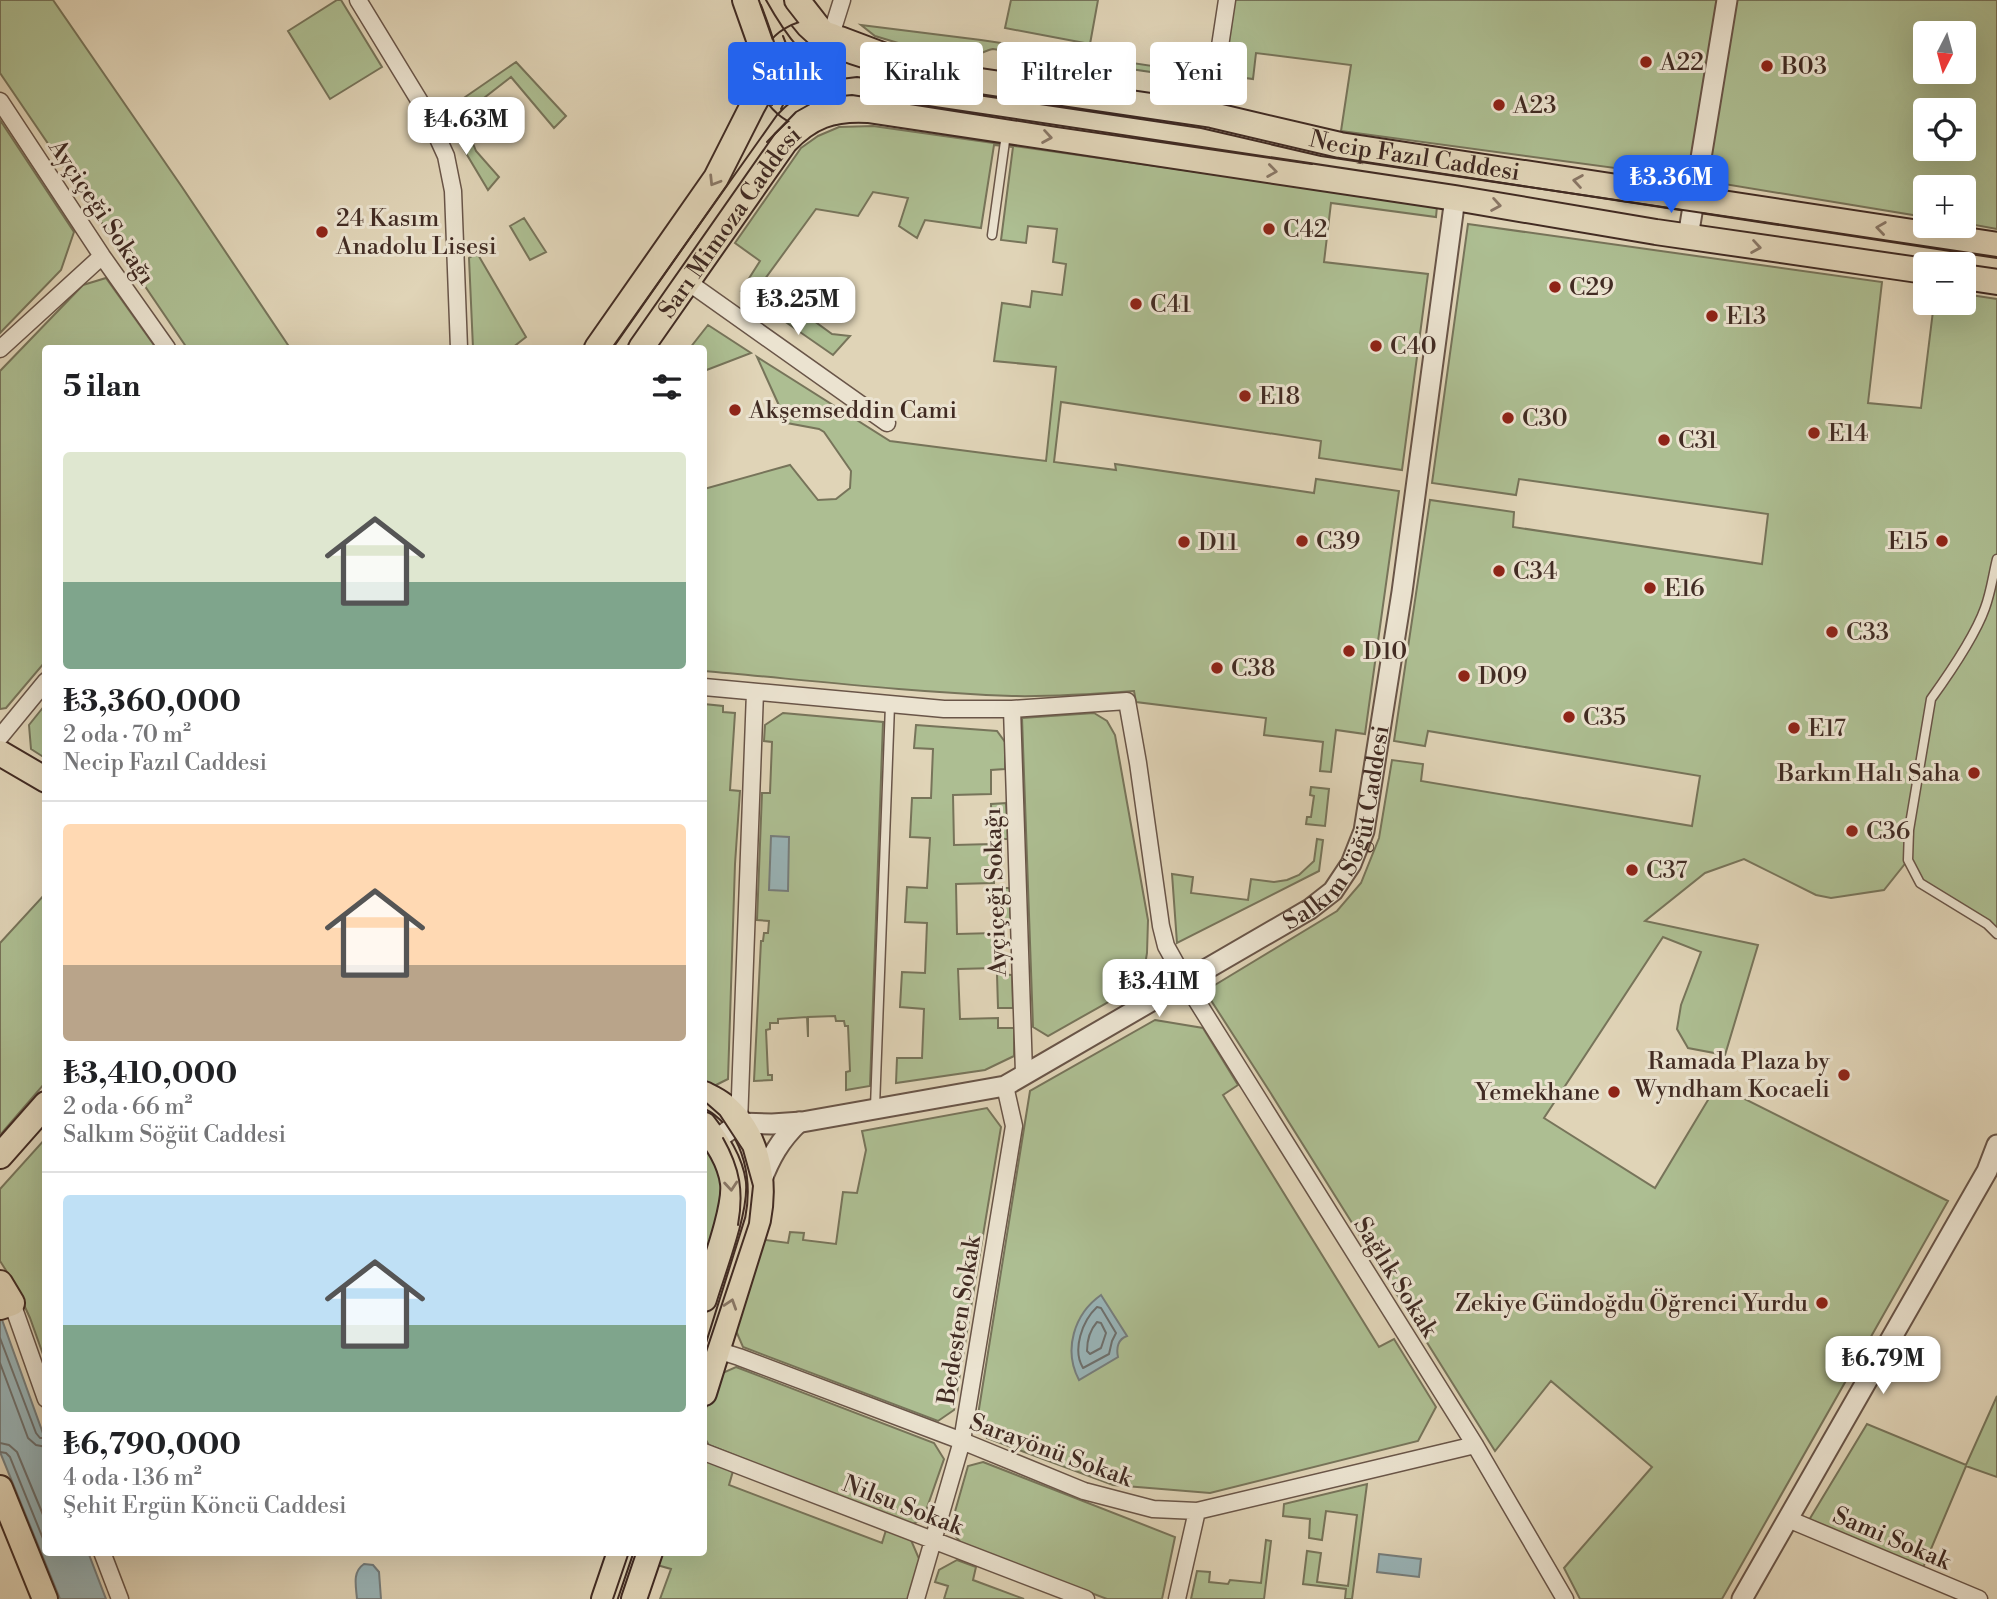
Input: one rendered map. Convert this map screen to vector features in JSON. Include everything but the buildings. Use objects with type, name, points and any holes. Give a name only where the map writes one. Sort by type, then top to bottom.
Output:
[{"type":"main road","points":[[745,0],[760,42]]},
{"type":"main road","points":[[786,105],[796,112],[811,116],[827,114],[844,104],[852,95],[857,77],[854,56],[848,47],[831,35],[797,0]]},
{"type":"main road","points":[[788,42],[813,31],[831,35]]},
{"type":"main road","name":"Necip Fazıl Caddesi","points":[[831,35],[901,62],[953,77],[1212,116],[1340,145],[1997,245]]},
{"type":"main road","name":"Sarı Mimoza Caddesi","points":[[599,345],[716,178],[753,105]]},
{"type":"main road","name":"Necip Fazıl Caddesi","points":[[827,114],[849,109],[868,110],[1913,269]]},
{"type":"main road","name":"Sarı Mimoza Caddesi","points":[[643,345],[785,142],[813,118],[827,114]]},
{"type":"main road","points":[[1976,279],[1997,282]]},
{"type":"main road","points":[[0,753],[42,778]]},
{"type":"main road","points":[[707,1096],[723,1105],[739,1123],[753,1146],[761,1182],[758,1220],[710,1351],[707,1372]]},
{"type":"main road","points":[[0,1156],[42,1109]]},
{"type":"main road","points":[[707,1290],[732,1206],[733,1183],[724,1154],[710,1133]]},
{"type":"main road","points":[[0,1488],[5,1513],[45,1599]]},
{"type":"main road","points":[[604,1599],[619,1556]]},
{"type":"main road","points":[[634,1599],[649,1556]]},
{"type":"street","points":[[358,0],[425,110],[446,156],[453,191],[458,345]]},
{"type":"street","points":[[831,35],[842,0]]},
{"type":"street","points":[[1212,116],[1227,0]]},
{"type":"street","points":[[1688,237],[1727,0]]},
{"type":"street","name":"Ayçiçeği Sokağı","points":[[0,101],[102,256],[165,345]]},
{"type":"street","name":"Salkım Söğüt Caddesi","points":[[739,1123],[799,1122],[1005,1086],[1310,909],[1332,891],[1351,864],[1364,831],[1402,592],[1455,198]]},
{"type":"street","points":[[0,349],[102,256]]},
{"type":"street","points":[[688,282],[887,422]]},
{"type":"street","points":[[0,737],[42,686]]},
{"type":"street","points":[[707,687],[944,709],[1012,709]]},
{"type":"street","points":[[710,1133],[739,1123],[755,692]]},
{"type":"street","name":"Sağlık Sokak","points":[[1012,709],[1127,701],[1166,946],[1185,982],[1475,1445],[1565,1599]]},
{"type":"street","name":"Ayçiçeği Sokağı","points":[[1012,709],[1024,1073]]},
{"type":"street","name":"Bedesten Sokak","points":[[916,1599],[962,1441],[1014,1126],[1005,1086]]},
{"type":"street","points":[[761,1182],[776,1148],[799,1122]]},
{"type":"street","points":[[1742,1599],[1992,1173],[1997,1145]]},
{"type":"street","points":[[4,1298],[42,1389]]},
{"type":"street","name":"Sarayönü Sokak","points":[[710,1351],[962,1441],[1084,1491],[1153,1509],[1197,1511],[1475,1445]]},
{"type":"street","name":"Nilsu Sokak","points":[[707,1453],[1086,1599]]},
{"type":"street","points":[[1177,1599],[1197,1511]]},
{"type":"street","name":"Sami Sokak","points":[[1788,1519],[1979,1599]]},
{"type":"street","points":[[104,1556],[120,1599]]},
{"type":"lane","points":[[992,235],[1006,131]]},
{"type":"lane","points":[[1997,559],[1981,618],[1931,699],[1909,830],[1908,852],[1908,860],[1920,883],[1987,924],[1997,934]]},
{"type":"lane","points":[[875,1109],[890,705]]},
{"type":"green space","points":[[0,0],[53,0],[288,345],[185,345],[0,73]]},
{"type":"green space","points":[[341,0],[382,67],[330,99],[288,31]]},
{"type":"green space","points":[[1011,0],[1098,0],[1090,42],[1005,28]]},
{"type":"green space","points":[[1227,0],[1717,0],[1689,178],[1341,131],[1351,65],[1256,53],[1253,79],[1247,78],[1247,42],[1221,42]]},
{"type":"green space","points":[[1736,0],[1997,0],[1997,229],[1976,225],[1976,175],[1913,175],[1913,215],[1706,181]]},
{"type":"green space","points":[[861,25],[997,42],[997,50],[983,52],[983,42],[895,42],[875,36]]},
{"type":"green space","points":[[516,62],[566,116],[554,128],[511,77],[457,119],[470,136],[476,151],[499,177],[488,190],[442,113]]},
{"type":"green space","points":[[1136,64],[1150,66],[1150,72],[1136,70]]},
{"type":"green space","points":[[0,120],[74,232],[61,270],[0,333]]},
{"type":"green space","points":[[873,126],[1437,206],[1436,217],[1331,203],[1324,262],[1428,274],[1402,470],[1319,458],[1321,441],[1061,402],[1054,462],[1116,470],[1115,464],[1314,493],[1316,479],[1399,491],[1365,734],[1336,730],[1331,772],[1320,771],[1323,742],[1264,735],[1266,718],[1136,702],[1134,691],[1012,696],[896,689],[707,671],[707,488],[790,465],[818,500],[836,499],[850,488],[851,471],[824,432],[787,423],[757,357],[890,441],[1046,461],[1056,367],[994,361],[1002,303],[1030,307],[1032,291],[1062,295],[1066,264],[1053,262],[1057,229],[1028,226],[1026,243],[1001,240],[1013,147],[994,145],[981,228],[925,220],[917,238],[899,226],[908,198],[873,192],[858,216],[816,209],[762,283],[832,334],[850,336],[833,355],[741,291],[760,261],[735,243],[801,148],[818,136],[839,127]]},
{"type":"green space","points":[[524,218],[546,252],[530,260],[510,226]]},
{"type":"green space","points":[[1468,224],[1882,282],[1868,403],[1921,408],[1933,315],[1976,315],[1976,296],[1997,299],[1997,934],[1920,883],[1908,860],[1884,890],[1831,898],[1816,895],[1744,859],[1705,873],[1645,921],[1758,945],[1725,1055],[1688,1048],[1677,1029],[1681,1005],[1701,952],[1663,937],[1544,1118],[1655,1188],[1717,1085],[1948,1201],[1722,1599],[1580,1599],[1564,1568],[1652,1467],[1551,1381],[1495,1451],[1205,991],[1337,911],[1361,883],[1379,838],[1392,760],[1423,764],[1421,781],[1692,826],[1700,776],[1428,731],[1425,746],[1394,741],[1430,500],[1514,512],[1513,527],[1762,564],[1768,514],[1519,479],[1516,495],[1432,483]]},
{"type":"green space","points":[[477,253],[526,337],[516,345],[473,345],[469,258]]},
{"type":"green space","points":[[106,278],[154,345],[42,345],[42,666],[6,708],[0,709],[0,371],[83,285]]},
{"type":"green space","points":[[708,325],[751,353],[707,370],[707,345],[692,345]]},
{"type":"green space","points":[[707,704],[723,706],[723,712],[735,713],[730,790],[740,791],[728,1079],[708,1089]]},
{"type":"green space","points":[[42,709],[42,756],[31,749],[29,725]]},
{"type":"green space","points":[[783,713],[883,722],[870,1086],[846,1090],[846,1072],[850,1071],[848,1026],[845,1026],[844,1021],[836,1021],[835,1016],[808,1017],[808,1037],[807,1017],[778,1019],[778,1023],[770,1023],[770,1029],[766,1030],[768,1075],[772,1075],[772,1080],[754,1081],[761,941],[764,933],[768,933],[769,921],[757,920],[762,793],[770,793],[772,742],[764,741],[765,725]]},
{"type":"green space","points":[[1094,713],[1107,721],[1115,735],[1148,920],[1147,953],[1142,983],[1048,1036],[1033,1027],[1022,718]]},
{"type":"green space","points":[[916,725],[997,731],[1005,742],[1005,769],[991,770],[991,794],[953,795],[954,845],[992,844],[994,883],[956,884],[957,934],[995,933],[996,968],[958,969],[960,1019],[998,1018],[998,1028],[1014,1028],[1014,1056],[985,1070],[896,1083],[897,1058],[922,1058],[924,1009],[900,1007],[902,972],[925,973],[927,923],[905,922],[907,887],[927,888],[930,838],[910,837],[912,798],[931,798],[933,749],[914,748]]},
{"type":"green space","points":[[1311,787],[1329,789],[1325,826],[1306,824],[1307,817],[1311,817],[1314,796],[1310,795]]},
{"type":"green space","points":[[1006,803],[1008,839],[992,839],[991,804]]},
{"type":"green space","points":[[1317,839],[1323,840],[1319,871],[1177,943],[1172,874],[1193,877],[1191,893],[1248,900],[1251,879],[1274,882],[1299,875],[1314,861]]},
{"type":"green space","points":[[994,888],[1010,888],[1011,926],[995,926]]},
{"type":"green space","points":[[42,897],[42,1086],[0,1135],[0,943]]},
{"type":"green space","points":[[997,974],[1012,975],[1013,1008],[998,1008]]},
{"type":"green space","points":[[1155,1020],[1203,1028],[1238,1085],[1223,1095],[1379,1347],[1394,1339],[1436,1407],[1418,1441],[1210,1493],[1113,1485],[987,1438],[978,1415],[1030,1091]]},
{"type":"green space","points":[[987,1108],[1001,1127],[954,1410],[938,1421],[743,1347],[733,1324],[758,1239],[788,1243],[790,1232],[804,1233],[803,1240],[836,1244],[843,1192],[857,1193],[866,1150],[862,1131]]},
{"type":"green space","points":[[42,1142],[42,1352],[14,1283],[0,1261],[0,1189]]},
{"type":"green space","points":[[707,1148],[723,1182],[720,1212],[707,1258]]},
{"type":"green space","points":[[736,1367],[934,1443],[944,1459],[923,1519],[911,1525],[709,1445],[707,1405],[718,1375]]},
{"type":"green space","points":[[1997,1396],[1997,1477],[1966,1466],[1923,1568],[1809,1520],[1867,1424],[1966,1465]]},
{"type":"green space","points":[[707,1460],[733,1471],[729,1485],[882,1543],[886,1530],[911,1540],[920,1561],[908,1599],[660,1599],[671,1569],[657,1565],[660,1556],[707,1556]]},
{"type":"green space","points":[[983,1462],[1175,1537],[1162,1599],[1107,1599],[962,1544],[950,1529],[968,1466]]},
{"type":"green space","points":[[1367,1484],[1352,1599],[1345,1599],[1346,1589],[1303,1584],[1307,1551],[1321,1553],[1317,1582],[1348,1586],[1357,1515],[1326,1511],[1322,1540],[1309,1538],[1310,1519],[1283,1516],[1284,1504]]},
{"type":"green space","points":[[1266,1540],[1271,1541],[1264,1599],[1191,1599],[1197,1571],[1210,1572],[1209,1582],[1228,1584],[1230,1580],[1261,1583]]},
{"type":"green space","points":[[957,1560],[976,1567],[973,1580],[1024,1599],[944,1599],[948,1586],[935,1582],[939,1570]]},
{"type":"water","points":[[771,836],[789,837],[788,891],[769,890]]},
{"type":"water","points":[[1101,1295],[1127,1336],[1118,1344],[1118,1357],[1079,1380],[1072,1357],[1074,1333],[1084,1312]]},
{"type":"water","points":[[0,1314],[42,1431],[42,1555],[0,1452]]},
{"type":"water","points":[[1379,1554],[1421,1559],[1419,1577],[1377,1572]]},
{"type":"water","points":[[42,1556],[90,1556],[106,1599],[60,1599]]},
{"type":"water","points":[[364,1564],[373,1565],[379,1572],[381,1599],[357,1599],[356,1575]]},
{"type":"tram line","points":[[766,0],[794,42]]},
{"type":"tram line","points":[[761,5],[774,42]]},
{"type":"tram line","points":[[792,26],[819,50],[860,67]]},
{"type":"tram line","points":[[781,109],[791,82],[791,64],[783,36]]},
{"type":"tram line","points":[[614,345],[777,115],[794,99],[813,88],[857,77],[1201,128],[1321,156],[1997,257]]},
{"type":"tram line","points":[[767,142],[796,112],[821,98],[852,95],[1312,164]]},
{"type":"tram line","points":[[707,1104],[720,1115],[743,1150],[753,1186],[749,1223],[707,1349]]},
{"type":"tram line","points":[[723,1138],[739,1180],[741,1202],[738,1225]]},
{"type":"tram line","points":[[613,1599],[628,1556]]},
{"type":"place","name":"A22","points":[[1646,62]]},
{"type":"place","name":"B03","points":[[1767,66]]},
{"type":"place","name":"A23","points":[[1499,105]]},
{"type":"place","name":"C42","points":[[1269,229]]},
{"type":"place","name":"24 Kasım Anadolu Lisesi","points":[[322,232]]},
{"type":"place","name":"C29","points":[[1555,287]]},
{"type":"place","name":"C41","points":[[1136,304]]},
{"type":"place","name":"E13","points":[[1712,316]]},
{"type":"place","name":"C40","points":[[1376,346]]},
{"type":"place","name":"E18","points":[[1245,396]]},
{"type":"place","name":"Akşemseddin Cami","points":[[735,410]]},
{"type":"place","name":"C30","points":[[1508,418]]},
{"type":"place","name":"E14","points":[[1814,433]]},
{"type":"place","name":"C31","points":[[1664,440]]},
{"type":"place","name":"C39","points":[[1302,541]]},
{"type":"place","name":"E15","points":[[1942,541]]},
{"type":"place","name":"D11","points":[[1184,542]]},
{"type":"place","name":"C34","points":[[1499,571]]},
{"type":"place","name":"E16","points":[[1650,588]]},
{"type":"place","name":"C33","points":[[1832,632]]},
{"type":"place","name":"D10","points":[[1349,651]]},
{"type":"place","name":"C38","points":[[1217,668]]},
{"type":"place","name":"D09","points":[[1464,676]]},
{"type":"place","name":"C35","points":[[1569,717]]},
{"type":"place","name":"E17","points":[[1794,728]]},
{"type":"place","name":"Barkın Halı Saha","points":[[1974,773]]},
{"type":"place","name":"C36","points":[[1852,831]]},
{"type":"place","name":"C37","points":[[1632,870]]},
{"type":"place","name":"Ramada Plaza by Wyndham Kocaeli","points":[[1844,1075]]},
{"type":"place","name":"Yemekhane","points":[[1614,1092]]},
{"type":"place","name":"Zekiye Gündoğdu Öğrenci Yurdu","points":[[1822,1303]]}]
